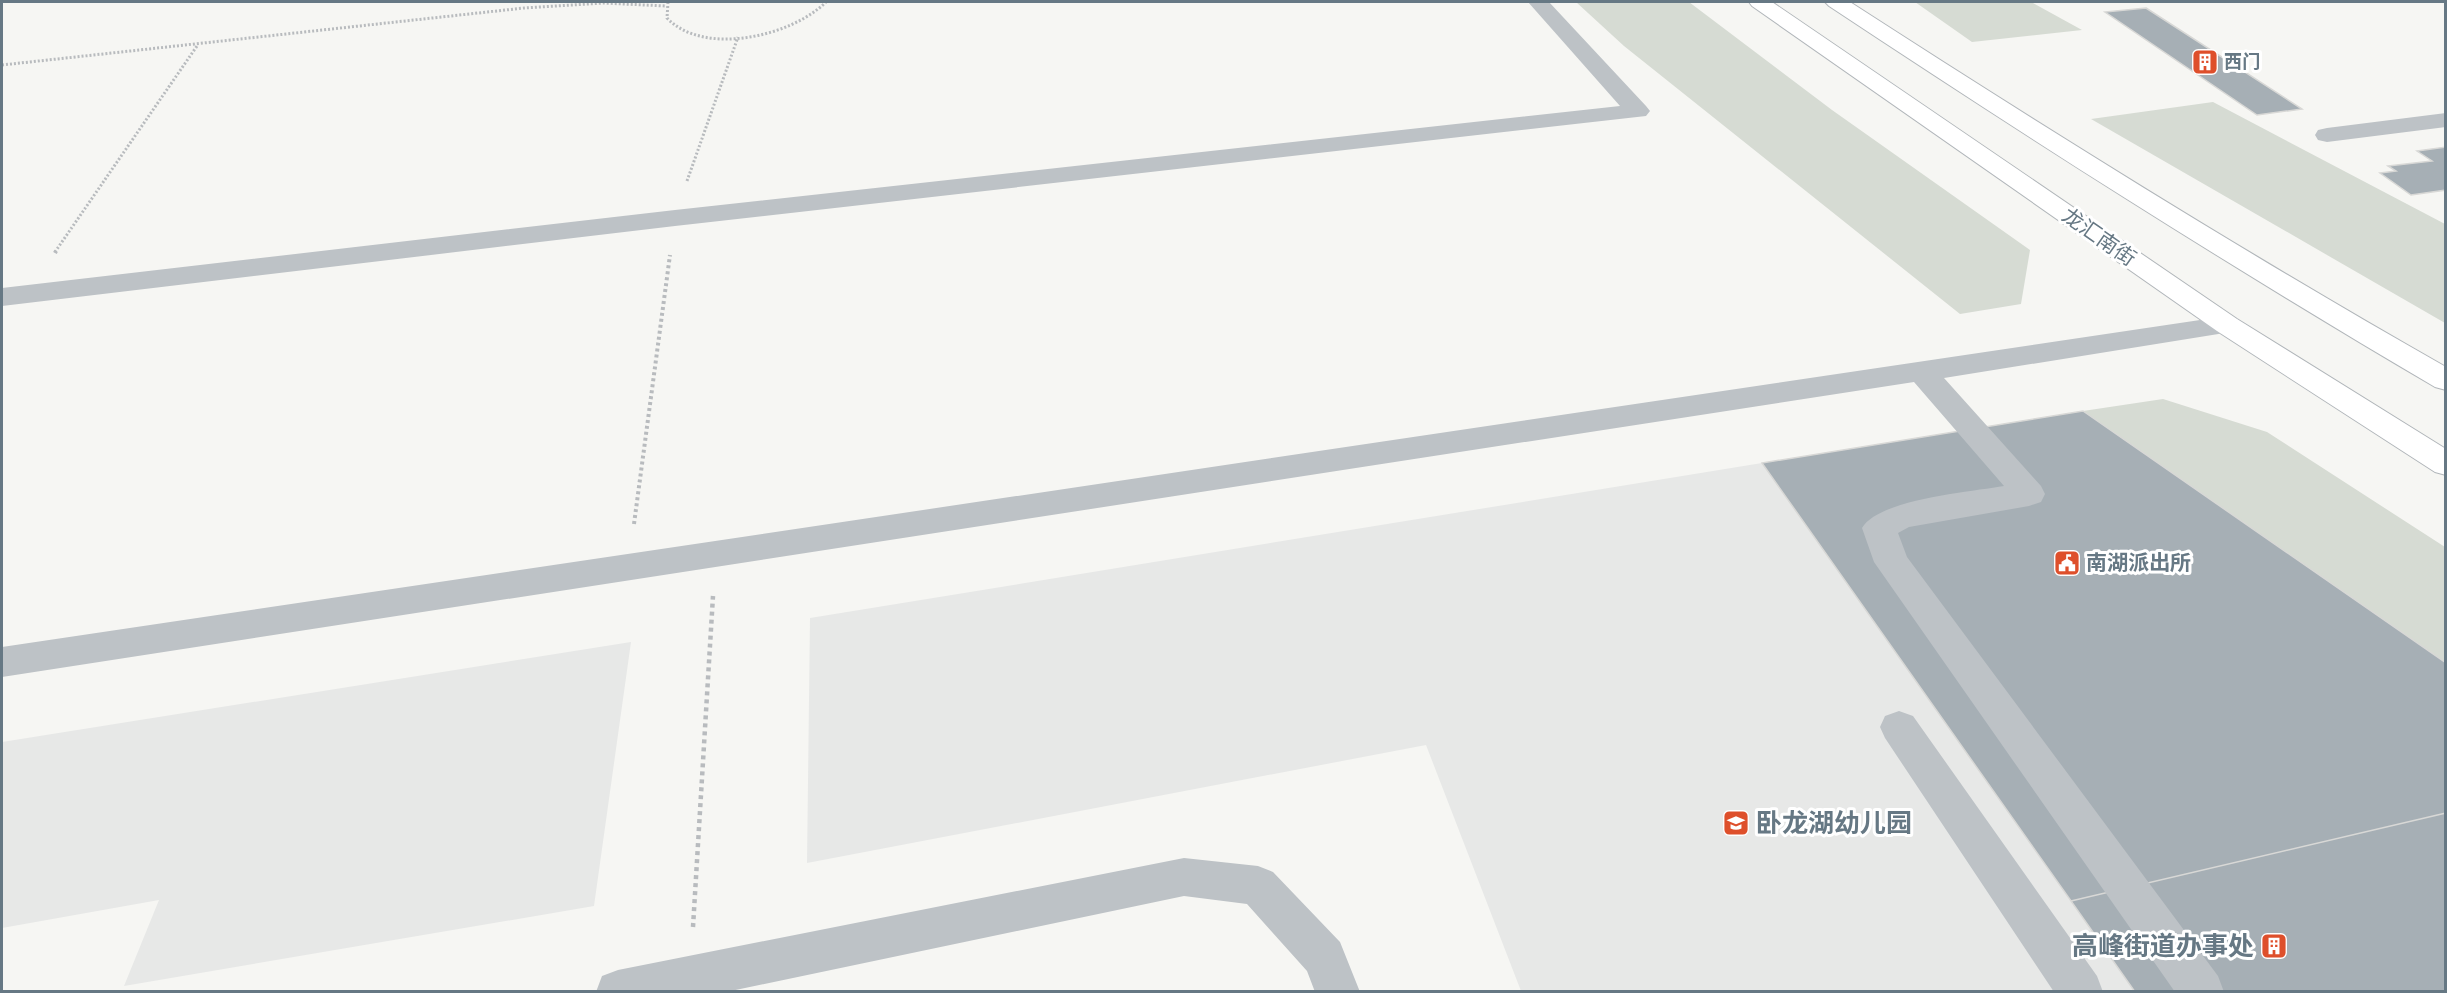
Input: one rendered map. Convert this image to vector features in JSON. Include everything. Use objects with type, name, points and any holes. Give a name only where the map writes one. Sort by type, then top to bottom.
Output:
[{"type":"main road","name":"龙汇南街","points":[[1759,2],[2227,325],[2445,464]]},
{"type":"main road","points":[[1836,2],[1990,102],[2317,307],[2445,380]]},
{"type":"street","points":[[2,297],[675,218],[1638,111],[1538,2]]},
{"type":"street","points":[[2327,135],[2445,120]]},
{"type":"street","points":[[2,662],[2227,325]]},
{"type":"street","points":[[1922,372],[2029,494],[1901,516],[1879,528],[1891,562],[2202,992]]},
{"type":"street","points":[[1899,727],[2081,992]]},
{"type":"street","points":[[618,992],[1184,877],[1258,886],[1324,957],[1338,992]]},
{"type":"path","points":[[668,2],[667,18],[678,28],[698,35],[738,37],[782,30],[804,21],[820,10],[826,2]]},
{"type":"path","points":[[2,65],[524,8],[603,3],[666,6]]},
{"type":"path","points":[[629,567],[675,218],[738,37]]},
{"type":"path","points":[[27,294],[197,45]]},
{"type":"path","points":[[690,976],[716,554]]},
{"type":"shaded area","points":[[1576,2],[1689,2],[1832,110],[2030,250],[2021,304],[1960,314],[1624,46]]},
{"type":"shaded area","points":[[1915,2],[2031,2],[2082,30],[1972,42]]},
{"type":"shaded area","points":[[2213,102],[2445,224],[2445,323],[2091,119]]},
{"type":"shaded area","points":[[2163,399],[2267,432],[2445,547],[2445,663],[2083,411]]},
{"type":"shaded area","points":[[1762,463],[2135,991],[1521,991],[1426,745],[807,863],[810,618]]},
{"type":"shaded area","points":[[631,642],[594,906],[124,986],[159,900],[2,928],[2,742]]},
{"type":"building","name":"西门","points":[[2146,8],[2302,109],[2257,115],[2105,12]]},
{"type":"building","points":[[2446,147],[2446,190],[2411,195],[2380,173],[2396,171],[2388,166],[2432,161],[2417,151]]},
{"type":"building","name":"南湖派出所","points":[[2083,411],[2446,663],[2446,813],[2071,901],[1762,463]]},
{"type":"building","name":"高峰街道办事处","points":[[2446,813],[2446,992],[2135,992],[2071,901]]},
{"type":"place","name":"西门","points":[[2205,62]]},
{"type":"place","name":"南湖派出所","points":[[2067,563]]},
{"type":"place","name":"卧龙湖幼儿园","points":[[1736,823]]},
{"type":"place","name":"高峰街道办事处","points":[[2274,946]]}]
